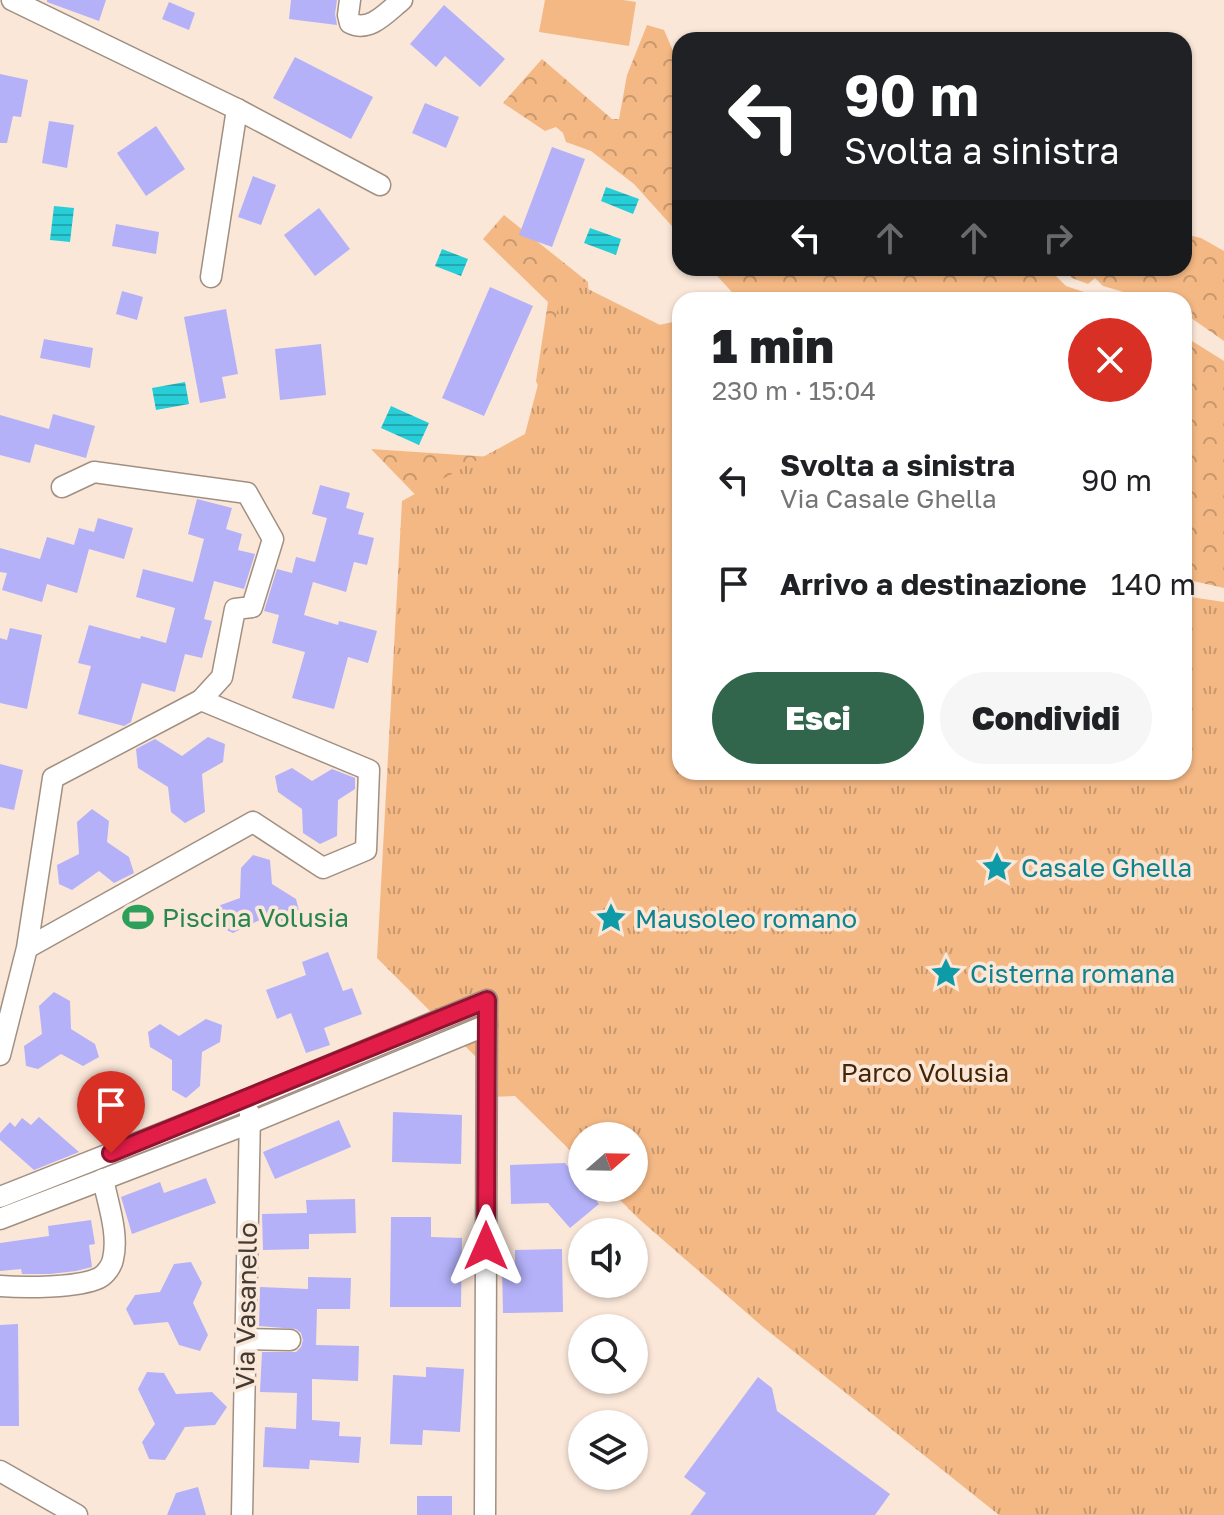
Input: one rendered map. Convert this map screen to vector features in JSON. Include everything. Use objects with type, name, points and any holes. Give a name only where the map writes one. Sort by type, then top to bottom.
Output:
[{"type":"street","points":[[12,0],[237,109],[380,185]]},
{"type":"street","points":[[350,0],[350,23],[357,26],[369,25],[402,0]]},
{"type":"street","points":[[211,277],[237,109]]},
{"type":"street","points":[[0,1055],[27,948],[53,778],[201,700],[222,677],[235,609],[252,607],[273,539],[247,493],[94,472],[62,487]]},
{"type":"street","points":[[27,948],[253,822],[323,868],[366,850],[369,770],[201,700]]},
{"type":"street","points":[[0,1197],[487,1000],[485,1515]]},
{"type":"street","points":[[0,1219],[250,1123],[487,1025]]},
{"type":"street","name":"Via Vasanello","points":[[242,1515],[251,1098]]},
{"type":"street","points":[[0,1286],[87,1282],[102,1276],[113,1262],[115,1240],[103,1179]]},
{"type":"street","points":[[246,1339],[290,1340]]},
{"type":"street","points":[[0,1471],[77,1515]]},
{"type":"green space","points":[[545,0],[636,2],[629,46],[539,32]]},
{"type":"green space","points":[[647,25],[664,30],[672,48],[672,226],[634,184],[591,151],[566,142],[563,133],[556,127],[545,131],[503,103],[542,59],[612,119],[619,119],[627,75]]},
{"type":"green space","points":[[504,215],[588,282],[590,318],[621,333],[672,322],[672,456],[433,513],[371,449],[521,459],[547,408],[536,381],[548,302],[483,239]]},
{"type":"green space","points":[[1192,236],[1201,238],[1224,251],[1224,341],[1192,319],[1192,292],[1124,292],[1103,286],[1095,278],[1088,284],[1070,276],[1192,276]]},
{"type":"green space","points":[[717,276],[1056,276],[1066,286],[1084,292],[732,292]]},
{"type":"green space","name":"Parco Volusia","points":[[566,278],[672,331],[672,780],[1192,780],[1192,597],[1224,602],[1224,1515],[999,1515],[763,1327],[648,1227],[648,1218],[638,1218],[622,1202],[648,1202],[648,1122],[568,1122],[568,1148],[515,1096],[487,1097],[487,1068],[377,958],[402,501],[525,434]]},
{"type":"green space","points":[[1192,341],[1224,361],[1224,588],[1192,581]]},
{"type":"water","points":[[606,187],[639,199],[633,214],[601,201]]},
{"type":"water","points":[[54,206],[74,208],[70,242],[50,240]]},
{"type":"water","points":[[590,228],[621,239],[616,255],[584,243]]},
{"type":"water","points":[[442,249],[468,259],[461,276],[435,266]]},
{"type":"water","points":[[185,382],[189,404],[156,410],[152,388]]},
{"type":"water","points":[[391,406],[429,423],[419,445],[381,428]]},
{"type":"building","points":[[47,0],[106,0],[99,21]]},
{"type":"building","points":[[291,0],[337,0],[337,25],[289,19]]},
{"type":"building","points":[[169,2],[195,13],[189,30],[162,19]]},
{"type":"building","points":[[444,5],[505,59],[480,87],[445,56],[436,67],[410,44]]},
{"type":"building","points":[[295,57],[373,97],[351,139],[273,98]]},
{"type":"building","points":[[0,74],[28,80],[21,117],[13,116],[7,143],[0,143]]},
{"type":"building","points":[[425,103],[459,117],[446,148],[412,133]]},
{"type":"building","points":[[49,121],[74,125],[67,168],[42,163]]},
{"type":"building","points":[[156,126],[185,169],[146,196],[117,153]]},
{"type":"building","points":[[552,147],[585,159],[552,247],[519,235]]},
{"type":"building","points":[[253,176],[276,185],[261,225],[238,217]]},
{"type":"building","points":[[319,208],[350,249],[315,276],[284,235]]},
{"type":"building","points":[[116,224],[159,232],[156,254],[112,246]]},
{"type":"building","points":[[490,287],[533,306],[484,416],[442,398]]},
{"type":"building","points":[[122,291],[143,297],[137,320],[116,314]]},
{"type":"building","points":[[226,309],[238,374],[222,377],[226,398],[200,403],[184,317]]},
{"type":"building","points":[[44,339],[93,348],[90,368],[40,358]]},
{"type":"building","points":[[321,344],[326,395],[280,400],[275,349]]},
{"type":"building","points":[[53,414],[95,426],[86,458],[35,444],[30,463],[0,455],[0,415],[49,429]]},
{"type":"building","points":[[320,485],[350,493],[346,508],[364,513],[358,534],[374,538],[367,565],[354,562],[346,592],[313,582],[304,615],[338,625],[339,621],[377,631],[368,663],[348,657],[334,709],[292,698],[305,652],[272,643],[279,615],[264,611],[277,569],[292,573],[296,557],[315,562],[327,518],[312,514]]},
{"type":"building","points":[[197,499],[232,508],[226,529],[242,534],[238,550],[255,554],[244,589],[214,581],[204,619],[212,621],[202,658],[185,654],[175,692],[142,683],[131,722],[124,726],[78,714],[91,666],[78,663],[89,625],[166,643],[175,608],[136,597],[143,569],[193,582],[204,539],[188,534]]},
{"type":"building","points":[[98,518],[133,528],[124,559],[89,549],[77,593],[47,584],[42,602],[2,590],[7,573],[0,572],[0,548],[40,559],[47,537],[74,545],[79,528],[94,532]]},
{"type":"building","points":[[10,628],[42,635],[27,709],[0,703],[0,638],[7,640]]},
{"type":"building","points":[[208,737],[225,744],[223,762],[202,774],[205,812],[185,823],[171,812],[168,787],[138,768],[136,749],[155,739],[182,756]]},
{"type":"building","points":[[0,764],[23,770],[14,810],[0,807]]},
{"type":"building","points":[[292,768],[312,781],[332,769],[355,778],[355,789],[338,800],[337,836],[320,844],[303,833],[302,809],[278,792],[275,776]]},
{"type":"building","points":[[92,809],[109,821],[107,842],[129,857],[134,873],[114,883],[99,871],[72,890],[59,884],[57,865],[79,854],[77,822]]},
{"type":"building","points":[[253,855],[270,860],[272,884],[296,899],[301,918],[283,926],[266,917],[233,933],[218,926],[218,906],[240,898],[241,868]]},
{"type":"building","points":[[328,952],[343,991],[352,988],[362,1014],[324,1028],[330,1045],[306,1053],[291,1013],[277,1019],[266,990],[306,975],[302,962]]},
{"type":"building","points":[[54,992],[70,1001],[71,1029],[95,1044],[99,1057],[83,1066],[61,1054],[38,1069],[26,1066],[24,1046],[42,1034],[39,1006]]},
{"type":"building","points":[[206,1019],[222,1025],[220,1042],[202,1052],[200,1086],[186,1098],[172,1090],[172,1060],[150,1047],[148,1032],[160,1024],[179,1036]]},
{"type":"building","points":[[393,1112],[462,1115],[461,1164],[392,1162]]},
{"type":"building","points":[[39,1117],[79,1152],[34,1170],[0,1140],[0,1133],[10,1122],[15,1127],[22,1118],[31,1125]]},
{"type":"building","points":[[339,1120],[351,1147],[275,1179],[263,1152]]},
{"type":"building","points":[[565,1163],[568,1167],[568,1202],[599,1204],[582,1218],[568,1218],[568,1226],[548,1203],[511,1204],[510,1165]]},
{"type":"building","points":[[206,1178],[216,1203],[132,1234],[121,1197],[160,1182],[164,1193]]},
{"type":"building","points":[[355,1199],[356,1233],[309,1234],[309,1249],[263,1250],[262,1214],[307,1213],[306,1200]]},
{"type":"building","points":[[391,1217],[431,1217],[431,1237],[462,1238],[461,1307],[390,1307]]},
{"type":"building","points":[[91,1220],[95,1244],[89,1245],[92,1267],[50,1274],[22,1274],[21,1269],[0,1271],[0,1243],[49,1236],[48,1226]]},
{"type":"building","points":[[562,1249],[563,1312],[503,1313],[502,1267],[515,1267],[515,1250]]},
{"type":"building","points":[[191,1262],[202,1283],[193,1303],[208,1335],[200,1351],[179,1345],[168,1322],[134,1325],[126,1309],[135,1295],[160,1292],[174,1264]]},
{"type":"building","points":[[308,1277],[351,1278],[350,1309],[317,1309],[316,1345],[359,1346],[358,1381],[312,1379],[312,1420],[340,1422],[339,1436],[361,1437],[359,1463],[310,1460],[309,1469],[263,1467],[265,1427],[296,1429],[297,1393],[260,1392],[262,1352],[296,1352],[303,1340],[296,1329],[259,1326],[260,1287],[308,1289]]},
{"type":"building","points":[[18,1324],[19,1426],[0,1426],[0,1325]]},
{"type":"building","points":[[426,1367],[464,1369],[460,1432],[423,1430],[422,1445],[390,1444],[393,1375],[426,1377]]},
{"type":"building","points":[[147,1372],[164,1373],[176,1394],[212,1392],[227,1407],[215,1425],[185,1427],[165,1460],[149,1459],[142,1442],[155,1424],[138,1389]]},
{"type":"building","points":[[758,1377],[772,1388],[777,1411],[890,1494],[875,1515],[690,1515],[706,1493],[684,1477]]},
{"type":"building","points":[[198,1487],[206,1515],[167,1515],[176,1493]]},
{"type":"building","points":[[417,1496],[452,1496],[452,1515],[417,1515]]},
{"type":"place","name":"Casale Ghella","points":[[997,867]]},
{"type":"place","name":"Piscina Volusia","points":[[138,917]]},
{"type":"place","name":"Mausoleo romano","points":[[611,918]]},
{"type":"place","name":"Cisterna romana","points":[[946,973]]},
{"type":"route","points":[[111,1153],[487,1000],[486,1246]]}]
